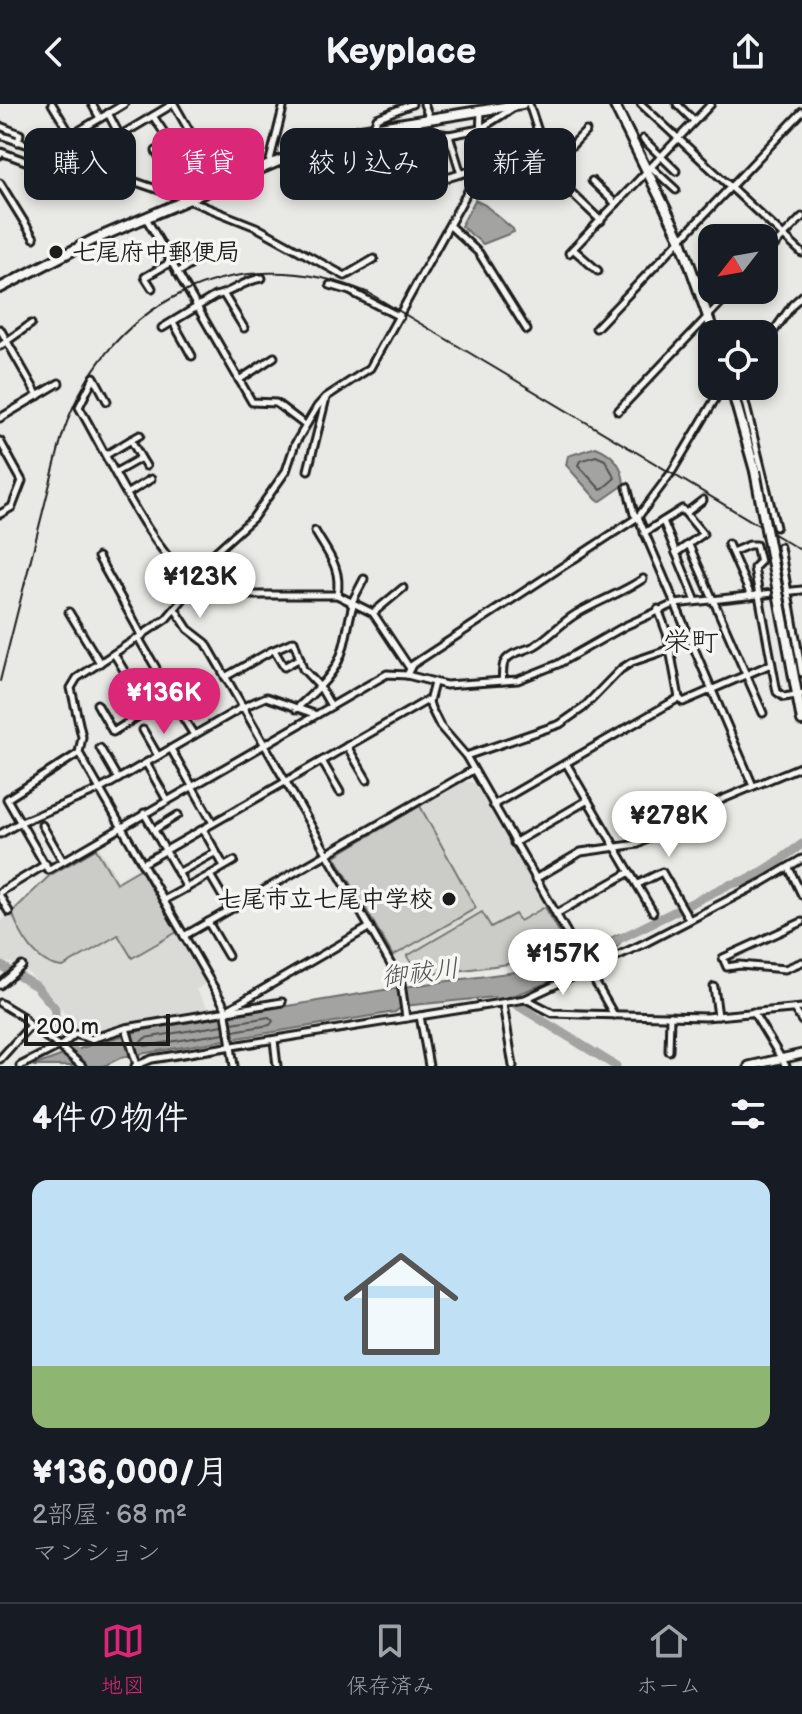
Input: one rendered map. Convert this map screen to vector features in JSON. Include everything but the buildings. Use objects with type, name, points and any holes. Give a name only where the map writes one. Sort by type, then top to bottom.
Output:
[{"type":"highway","points":[[374,128],[480,107],[520,104]]},
{"type":"highway","points":[[614,104],[649,168],[681,240],[709,320]]},
{"type":"highway","points":[[264,166],[280,160]]},
{"type":"highway","points":[[0,288],[93,240],[183,200]]},
{"type":"highway","points":[[734,400],[755,471],[800,695],[802,721]]},
{"type":"main road","points":[[749,1066],[784,1062],[802,1054]]},
{"type":"street","points":[[52,104],[64,128]]},
{"type":"street","points":[[92,104],[100,118]]},
{"type":"street","points":[[84,128],[124,104]]},
{"type":"street","points":[[133,128],[173,104],[187,128]]},
{"type":"street","points":[[269,164],[284,104]]},
{"type":"street","points":[[374,128],[377,118],[412,104]]},
{"type":"street","points":[[424,104],[429,117]]},
{"type":"street","points":[[482,128],[520,104]]},
{"type":"street","points":[[529,104],[537,128]]},
{"type":"street","points":[[641,104],[802,253]]},
{"type":"street","points":[[677,104],[694,121]]},
{"type":"street","points":[[598,271],[571,251],[711,104]]},
{"type":"street","points":[[480,107],[480,128]]},
{"type":"street","points":[[596,328],[802,112]]},
{"type":"street","points":[[108,113],[116,128]]},
{"type":"street","points":[[153,116],[161,128]]},
{"type":"street","points":[[0,126],[20,134],[18,142]]},
{"type":"street","points":[[386,126],[391,128]]},
{"type":"street","points":[[576,142],[586,131]]},
{"type":"street","points":[[461,174],[449,135],[464,132]]},
{"type":"street","points":[[0,135],[24,144]]},
{"type":"street","points":[[643,139],[676,171]]},
{"type":"street","points":[[0,155],[1,152],[24,161]]},
{"type":"street","points":[[649,168],[676,190]]},
{"type":"street","points":[[448,178],[464,173]]},
{"type":"street","points":[[592,181],[616,204]]},
{"type":"street","points":[[0,183],[34,238]]},
{"type":"street","points":[[576,196],[601,221]]},
{"type":"street","points":[[188,200],[256,227],[345,276],[374,259]]},
{"type":"street","points":[[234,1066],[226,1011],[79,753],[82,737],[71,688],[77,678],[155,629],[200,579],[212,555],[253,518],[277,486],[305,425],[326,397],[370,368],[465,200]]},
{"type":"street","points":[[778,241],[802,217]]},
{"type":"street","points":[[146,218],[252,402],[276,403],[305,425]]},
{"type":"street","points":[[450,226],[479,253],[527,330]]},
{"type":"street","points":[[177,273],[202,258]]},
{"type":"street","points":[[152,288],[145,277],[171,262]]},
{"type":"street","points":[[162,328],[215,296],[224,295],[249,280],[262,278]]},
{"type":"street","points":[[330,285],[350,291],[400,317]]},
{"type":"street","points":[[224,295],[244,328]]},
{"type":"street","points":[[778,325],[802,296]]},
{"type":"street","points":[[618,411],[720,304]]},
{"type":"street","points":[[173,322],[192,356]]},
{"type":"street","points":[[0,346],[31,324]]},
{"type":"street","points":[[0,329],[38,396]]},
{"type":"street","points":[[239,380],[274,357]]},
{"type":"street","points":[[107,401],[94,377],[79,407],[162,551],[194,586]]},
{"type":"street","points":[[0,418],[59,383]]},
{"type":"street","points":[[308,470],[326,397]]},
{"type":"street","points":[[407,675],[409,667],[638,517],[671,473],[715,400]]},
{"type":"street","points":[[744,400],[776,527]]},
{"type":"street","points":[[106,455],[140,435]]},
{"type":"street","points":[[131,440],[146,466]]},
{"type":"street","points":[[0,441],[22,481],[12,507],[0,514]]},
{"type":"street","points":[[116,472],[141,458]]},
{"type":"street","points":[[128,493],[151,479]]},
{"type":"street","points":[[627,487],[634,514],[638,517],[753,786]]},
{"type":"street","points":[[686,513],[703,500]]},
{"type":"street","points":[[644,533],[682,509],[703,534],[676,553]]},
{"type":"street","points":[[663,521],[695,599]]},
{"type":"street","points":[[315,531],[338,571],[337,595]]},
{"type":"street","points":[[728,544],[751,596]]},
{"type":"street","points":[[689,545],[763,713]]},
{"type":"street","points":[[732,552],[756,545],[760,562],[754,568],[777,692],[784,697],[800,695]]},
{"type":"street","points":[[780,547],[802,673]]},
{"type":"street","points":[[98,557],[156,668]]},
{"type":"street","points":[[200,579],[247,595],[337,595],[373,613],[409,667]]},
{"type":"street","points":[[296,709],[320,687],[335,667],[341,655],[352,604],[364,579]]},
{"type":"street","points":[[502,681],[503,664],[508,658],[523,649],[534,647],[574,615],[607,597],[626,591],[643,579]]},
{"type":"street","points":[[373,613],[403,588]]},
{"type":"street","points":[[79,753],[7,799],[48,870],[387,674],[407,675],[446,685],[518,680],[558,664],[658,609],[695,599],[802,590]]},
{"type":"street","points":[[175,609],[188,629],[204,640],[370,927],[401,983],[406,1018]]},
{"type":"street","points":[[658,609],[667,633],[679,698],[683,702],[771,664]]},
{"type":"street","points":[[69,612],[100,663]]},
{"type":"street","points":[[225,677],[273,649],[294,641],[306,673],[320,687],[331,706]]},
{"type":"street","points":[[273,649],[284,667],[300,658]]},
{"type":"street","points":[[466,756],[560,724],[583,708],[621,669],[670,649]]},
{"type":"street","points":[[97,704],[113,732],[148,710],[114,654]]},
{"type":"street","points":[[434,683],[429,702],[440,726],[466,756],[614,1015]]},
{"type":"street","points":[[0,834],[21,822],[99,790],[243,707],[266,697],[317,714]]},
{"type":"street","points":[[493,805],[679,698]]},
{"type":"street","points":[[142,864],[429,702]]},
{"type":"street","points":[[174,703],[194,735]]},
{"type":"street","points":[[143,730],[158,756]]},
{"type":"street","points":[[347,746],[367,780]]},
{"type":"street","points":[[100,748],[118,779]]},
{"type":"street","points":[[171,749],[213,823]]},
{"type":"street","points":[[322,761],[340,792]]},
{"type":"street","points":[[146,763],[167,800]]},
{"type":"street","points":[[566,763],[653,912]]},
{"type":"street","points":[[535,879],[581,852],[638,844],[699,809],[802,766]]},
{"type":"street","points":[[184,936],[473,770]]},
{"type":"street","points":[[514,843],[588,800]]},
{"type":"street","points":[[144,813],[187,888]]},
{"type":"street","points":[[154,830],[178,815]]},
{"type":"street","points":[[42,825],[63,861]]},
{"type":"street","points":[[203,829],[224,867]]},
{"type":"street","points":[[178,873],[216,852]]},
{"type":"street","points":[[126,1028],[136,1065],[152,1059],[505,1004],[523,999],[689,919],[802,859]]},
{"type":"street","points":[[164,900],[234,861]]},
{"type":"street","points":[[9,912],[0,894],[46,864]]},
{"type":"street","points":[[789,868],[802,895]]},
{"type":"street","points":[[556,914],[630,872]]},
{"type":"street","points":[[638,884],[662,872],[689,919]]},
{"type":"street","points":[[210,875],[230,909]]},
{"type":"street","points":[[208,922],[228,956]]},
{"type":"street","points":[[802,922],[723,958],[727,967],[740,965],[785,969],[802,962]]},
{"type":"street","points":[[226,1011],[370,927]]},
{"type":"street","points":[[0,985],[20,968]]},
{"type":"street","points":[[714,987],[718,1016]]},
{"type":"street","points":[[523,999],[553,1013],[614,1015],[718,1016],[802,1008]]},
{"type":"street","points":[[20,1066],[61,1045],[75,1034],[91,1039],[126,1028],[282,1002]]},
{"type":"street","points":[[0,1003],[61,1045],[82,1066]]},
{"type":"street","points":[[505,1004],[513,1066]]},
{"type":"street","points":[[794,1008],[802,1021]]},
{"type":"street","points":[[753,1012],[784,1062]]},
{"type":"street","points":[[420,1016],[429,1066]]},
{"type":"street","points":[[669,1051],[670,1016]]},
{"type":"street","points":[[1,1055],[30,1026]]},
{"type":"street","points":[[274,1040],[277,1066]]},
{"type":"shaded area","name":"七尾市立七尾中学校","points":[[459,780],[474,783],[568,943],[548,955],[517,964],[403,981],[332,855]]},
{"type":"shaded area","points":[[420,806],[476,908],[393,956],[335,856]]},
{"type":"shaded area","points":[[97,844],[118,880],[141,866],[209,981],[196,990],[208,1009],[89,1035],[75,1032],[59,1004],[21,965],[0,961],[0,923],[51,872]]},
{"type":"shaded area","points":[[96,849],[116,883],[140,869],[177,932],[132,958],[118,935],[63,967],[53,965],[30,947],[12,912],[49,876]]},
{"type":"shaded area","points":[[545,907],[565,942],[541,956],[536,948],[508,964],[419,976],[407,956],[482,912],[491,927],[515,914],[520,921]]},
{"type":"water","points":[[475,200],[485,205],[514,232],[483,244],[461,226]]},
{"type":"water","points":[[596,447],[616,461],[624,485],[601,501],[566,465],[568,456]]},
{"type":"water","points":[[619,934],[622,940],[617,947],[552,981],[515,995],[403,1006],[395,1012],[122,1057],[104,1066],[33,1066],[143,1030],[396,988],[545,968]]},
{"type":"waterway","name":"御祓川","points":[[611,943],[728,885],[758,874],[802,844]]},
{"type":"waterway","points":[[0,965],[36,986],[55,1008],[55,1030],[80,1057]]},
{"type":"waterway","points":[[496,992],[616,1066]]},
{"type":"waterway","name":"御祓川","points":[[286,1015],[335,1006]]},
{"type":"railway","points":[[0,681],[61,440],[81,392],[108,351],[141,318],[180,294],[224,278],[271,273],[319,277],[369,293],[802,551]]},
{"type":"place","name":"七尾府中郵便局","points":[[56,252]]},
{"type":"place","name":"七尾市立七尾中学校","points":[[449,899]]},
{"type":"district","name":"栄町","points":[[691,641]]}]
